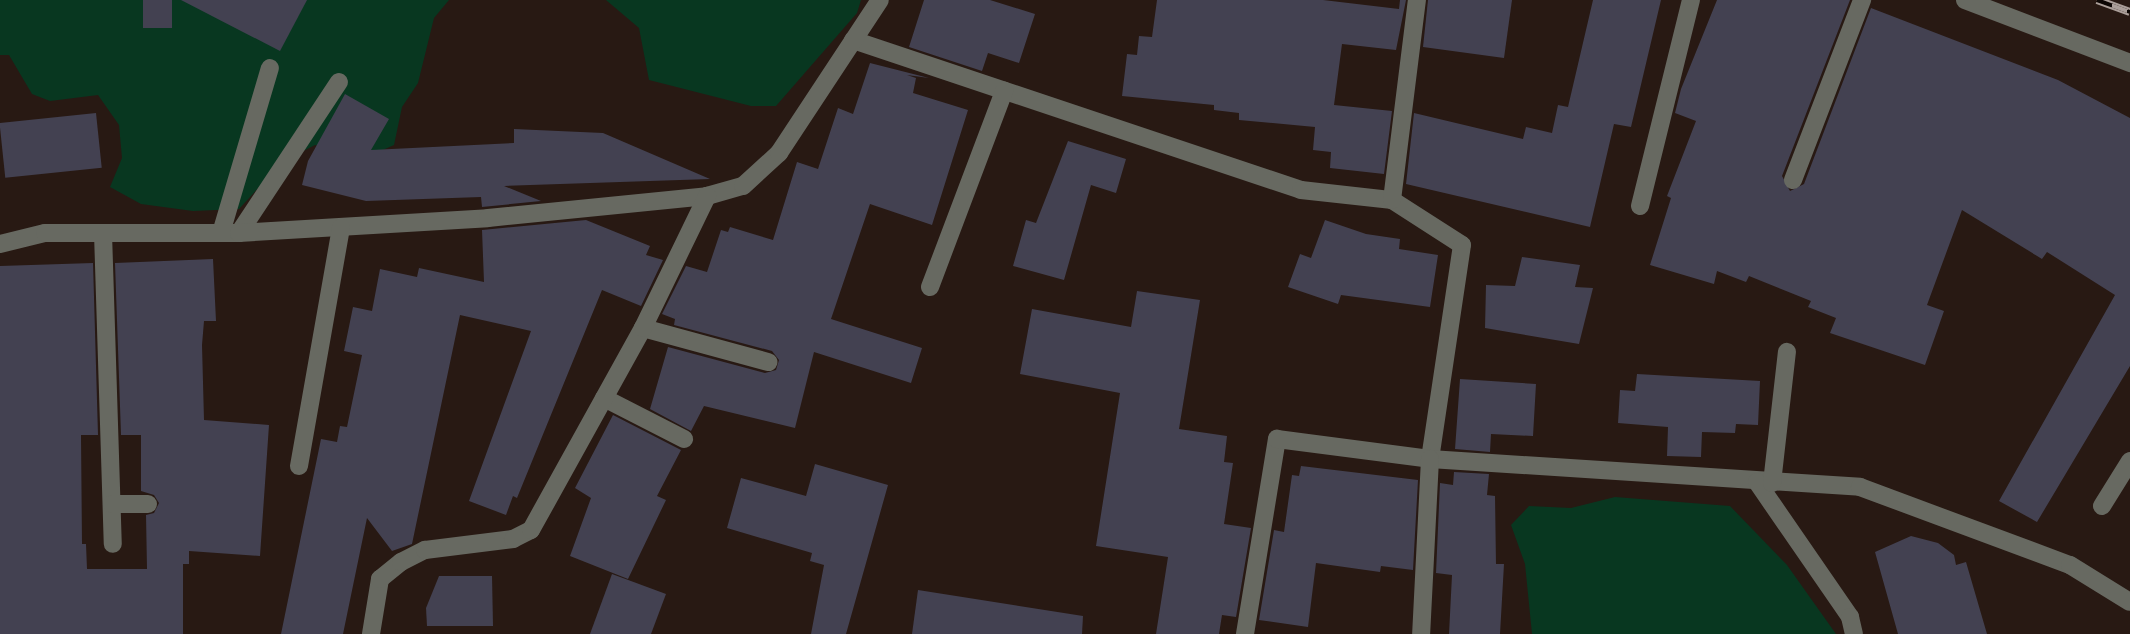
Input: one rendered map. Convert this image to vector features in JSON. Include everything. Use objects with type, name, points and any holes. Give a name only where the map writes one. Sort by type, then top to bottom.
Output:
[{"type":"street","points":[[0,244],[46,233],[230,233],[341,228],[707,196],[743,187],[779,153],[880,0]]},
{"type":"street","points":[[1391,200],[1417,0]]},
{"type":"street","points":[[1640,206],[1691,0]]},
{"type":"street","points":[[1793,180],[1862,0]]},
{"type":"street","points":[[1965,0],[2130,63]]},
{"type":"street","points":[[853,40],[1301,190],[1391,200],[1462,245],[1430,459],[1421,634]]},
{"type":"street","points":[[230,233],[270,68]]},
{"type":"street","points":[[230,233],[340,82]]},
{"type":"street","points":[[929,287],[1004,91]]},
{"type":"street","points":[[371,634],[380,579],[401,562],[425,550],[513,539],[531,530],[643,328],[707,196]]},
{"type":"street","points":[[299,466],[341,228]]},
{"type":"street","points":[[103,233],[113,544]]},
{"type":"street","points":[[643,328],[768,362]]},
{"type":"street","points":[[1787,352],[1764,483],[1850,617],[1854,634]]},
{"type":"street","points":[[604,398],[684,439]]},
{"type":"street","points":[[1245,634],[1277,439],[1430,459],[1764,483],[1860,487],[2070,565],[2130,602]]},
{"type":"street","points":[[2102,506],[2130,461]]},
{"type":"street","points":[[112,505],[148,504]]},
{"type":"green space","points":[[0,0],[449,0],[434,18],[418,83],[402,107],[394,145],[367,157],[315,145],[282,162],[239,209],[193,211],[141,204],[110,187],[122,158],[119,125],[98,95],[50,101],[32,94],[9,55],[0,55]]},
{"type":"green space","points":[[606,0],[861,0],[857,13],[776,106],[751,106],[649,80],[639,28]]},
{"type":"green space","points":[[1615,497],[1730,506],[1787,565],[1836,634],[1532,634],[1525,564],[1511,525],[1529,506],[1571,508]]},
{"type":"building","points":[[143,0],[172,0],[172,28],[143,28]]},
{"type":"building","points":[[181,0],[307,0],[280,51]]},
{"type":"building","points":[[924,0],[990,0],[1035,14],[1019,63],[988,53],[982,71],[909,47]]},
{"type":"building","points":[[1157,0],[1323,0],[1399,9],[1400,0],[1406,0],[1396,50],[1342,44],[1334,105],[1392,111],[1384,174],[1330,168],[1331,152],[1313,150],[1315,127],[1239,120],[1239,113],[1214,110],[1214,105],[1122,96],[1127,54],[1137,55],[1139,36],[1152,37]]},
{"type":"building","points":[[1428,0],[1512,0],[1504,58],[1423,47]]},
{"type":"building","points":[[1593,0],[1661,0],[1631,127],[1614,124],[1590,227],[1406,184],[1414,113],[1523,139],[1526,127],[1552,133],[1558,105],[1568,107]]},
{"type":"building","points":[[1717,0],[1850,0],[1782,176],[1790,191],[1804,184],[1871,8],[2058,80],[2130,118],[2130,366],[2037,522],[1999,501],[2115,295],[2047,252],[2042,259],[1962,210],[1927,305],[1944,311],[1925,365],[1830,333],[1836,318],[1808,307],[1811,301],[1749,276],[1746,282],[1717,271],[1714,284],[1650,265],[1671,198],[1667,196],[1696,121],[1675,113],[1681,89]]},
{"type":"building","points":[[870,63],[929,78],[907,75],[916,78],[913,93],[968,110],[932,225],[870,204],[831,319],[922,348],[911,383],[814,352],[795,428],[704,406],[691,431],[650,409],[668,347],[765,373],[776,370],[779,360],[772,351],[674,325],[675,319],[662,314],[686,266],[707,272],[721,230],[728,232],[730,227],[773,240],[797,162],[818,169],[838,108],[853,114]]},
{"type":"building","points":[[345,94],[389,119],[371,150],[514,143],[514,129],[603,133],[710,179],[504,186],[541,201],[482,207],[481,197],[366,201],[302,185],[308,161]]},
{"type":"building","points":[[96,113],[102,168],[5,178],[0,123]]},
{"type":"building","points":[[1068,141],[1126,159],[1116,193],[1091,185],[1064,280],[1013,266],[1026,220],[1036,223]]},
{"type":"building","points":[[586,220],[650,246],[646,255],[663,260],[641,306],[602,290],[517,498],[513,496],[506,515],[469,501],[531,331],[460,315],[412,544],[392,551],[367,518],[343,634],[281,634],[321,439],[337,442],[340,426],[347,427],[362,355],[344,351],[353,307],[372,311],[380,269],[417,277],[419,268],[484,282],[482,230]]},
{"type":"building","points":[[1325,220],[1366,234],[1400,239],[1399,249],[1438,255],[1430,307],[1341,295],[1338,304],[1288,287],[1300,254],[1311,258]]},
{"type":"building","points":[[1522,257],[1580,265],[1575,287],[1593,288],[1579,344],[1485,328],[1486,285],[1515,286]]},
{"type":"building","points":[[213,259],[216,321],[204,321],[204,420],[269,425],[260,556],[189,551],[189,564],[183,564],[183,634],[0,634],[0,266],[93,263],[98,435],[81,435],[82,544],[86,544],[87,569],[147,569],[146,515],[154,513],[159,503],[154,495],[141,491],[141,435],[121,435],[115,263]]},
{"type":"building","points":[[1137,291],[1200,300],[1179,429],[1227,436],[1224,462],[1233,463],[1224,524],[1251,528],[1236,617],[1222,615],[1219,634],[1156,634],[1168,557],[1096,546],[1120,393],[1020,374],[1032,309],[1131,327]]},
{"type":"building","points":[[1637,374],[1760,381],[1758,425],[1736,424],[1735,433],[1702,432],[1701,457],[1667,456],[1668,427],[1618,423],[1620,390],[1635,391]]},
{"type":"building","points":[[1460,379],[1536,384],[1533,436],[1491,434],[1490,452],[1455,449]]},
{"type":"building","points":[[613,415],[681,450],[657,496],[666,500],[628,579],[570,556],[591,498],[575,488]]},
{"type":"building","points":[[815,464],[888,485],[846,634],[811,634],[824,565],[810,561],[812,553],[727,528],[741,478],[806,496]]},
{"type":"building","points":[[1301,466],[1418,480],[1413,570],[1381,566],[1380,572],[1316,563],[1308,627],[1259,620],[1274,530],[1284,532],[1292,475],[1299,476]]},
{"type":"building","points":[[1454,472],[1489,474],[1487,495],[1495,496],[1496,564],[1504,564],[1500,634],[1449,634],[1452,575],[1436,573],[1440,483],[1453,485]]},
{"type":"building","points":[[1911,536],[1938,543],[1954,555],[1956,565],[1966,562],[1987,634],[1898,634],[1875,552]]},
{"type":"building","points":[[612,574],[666,594],[651,634],[590,634]]},
{"type":"building","points":[[439,576],[492,576],[493,626],[427,626],[426,608]]},
{"type":"building","points":[[918,590],[1083,616],[1082,634],[912,634]]},
{"type":"railway","points":[[2097,0],[2130,12]]}]
